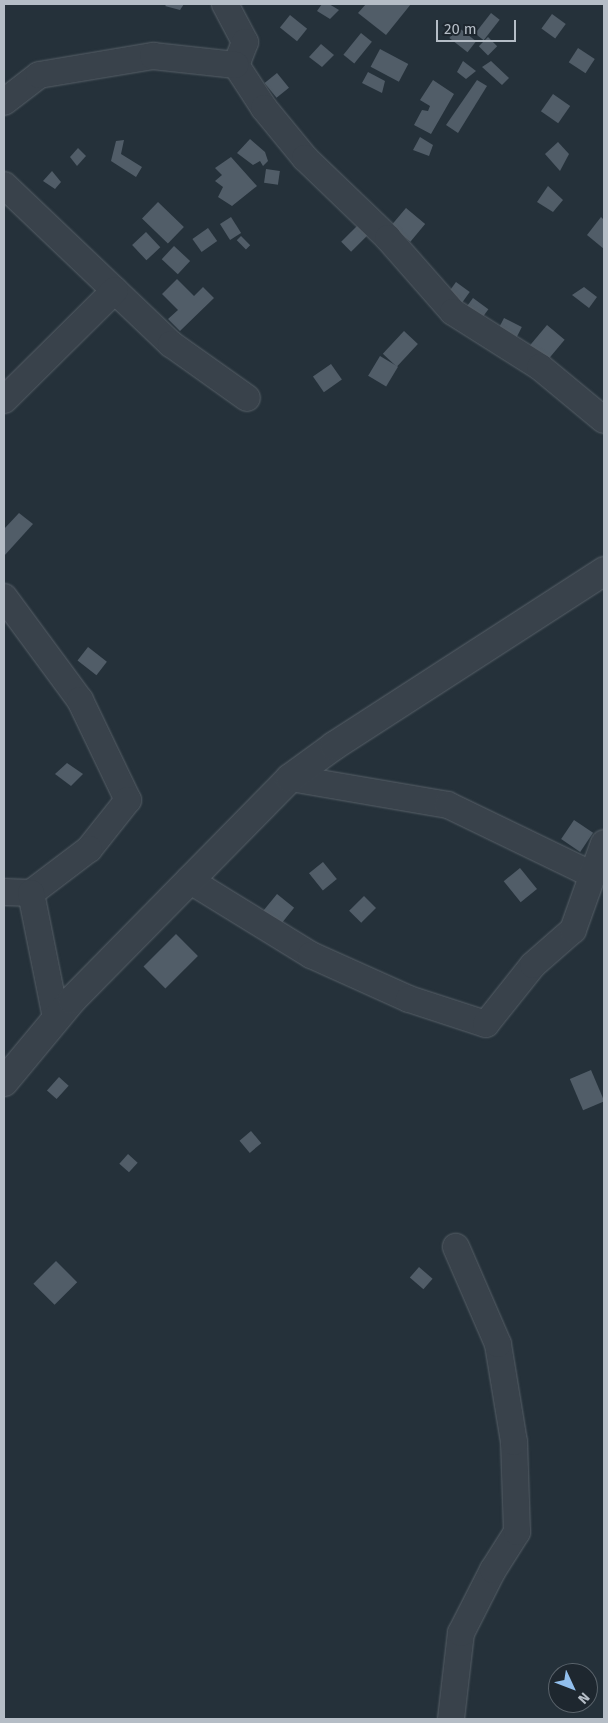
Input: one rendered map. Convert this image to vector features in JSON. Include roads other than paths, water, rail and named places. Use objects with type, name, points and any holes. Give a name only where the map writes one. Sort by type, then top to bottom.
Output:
[{"type":"street","points":[[225,4],[245,42],[236,65]]},
{"type":"street","points":[[4,102],[38,75],[153,56],[236,65]]},
{"type":"street","points":[[236,65],[264,108],[305,158],[388,238],[453,312],[540,367],[604,420]]},
{"type":"street","points":[[4,185],[171,344],[247,398]]},
{"type":"street","points":[[4,400],[115,290]]},
{"type":"street","points":[[4,1082],[56,1018],[290,778],[334,746],[604,571]]},
{"type":"street","points":[[4,598],[80,700],[128,800],[89,849],[31,893],[4,892]]},
{"type":"street","points":[[290,778],[448,805],[591,874]]},
{"type":"street","points":[[189,880],[311,955],[409,999],[486,1024],[533,964],[573,930],[591,874],[604,843]]},
{"type":"street","points":[[31,893],[56,1018]]},
{"type":"street","points":[[451,1719],[461,1633],[493,1570],[517,1532],[514,1442],[498,1344],[456,1247]]}]
